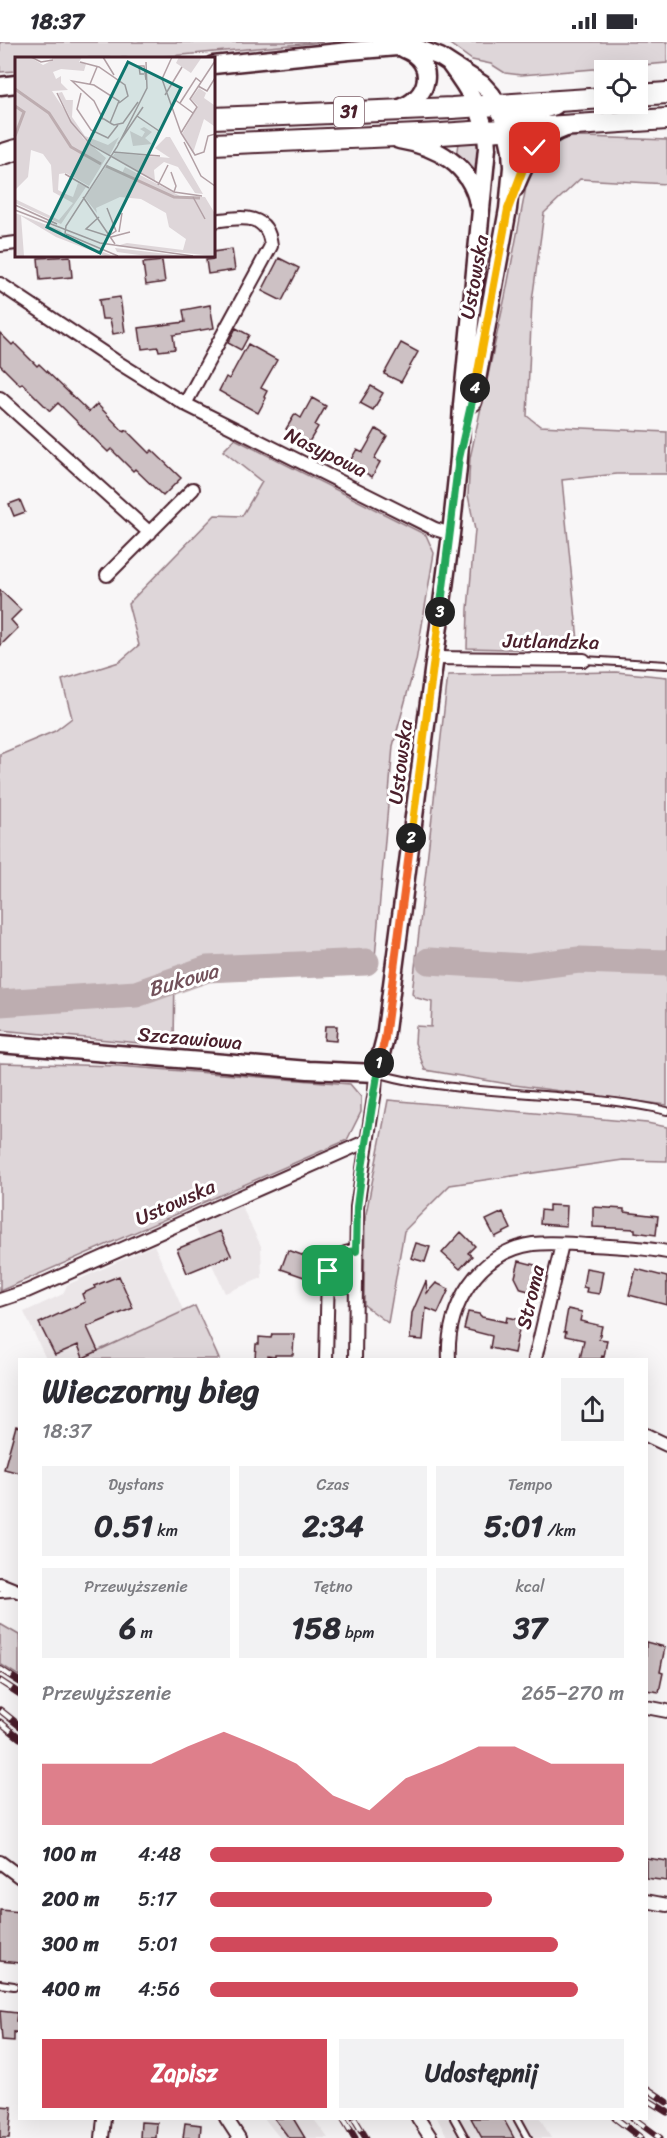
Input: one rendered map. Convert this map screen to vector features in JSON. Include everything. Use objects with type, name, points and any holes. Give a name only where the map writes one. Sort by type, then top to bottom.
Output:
[{"type":"main road","points":[[648,94],[667,93]]},
{"type":"main road","name":"31","points":[[214,118],[594,99]]},
{"type":"main road","name":"31","points":[[214,144],[497,133],[667,119]]},
{"type":"main road","points":[[0,155],[15,150]]},
{"type":"main road","points":[[0,162],[15,161]]},
{"type":"street","points":[[395,110],[415,101],[423,91],[426,76],[425,68],[417,56],[397,47]]},
{"type":"street","points":[[214,65],[397,47],[424,50],[482,84],[492,95],[498,105],[497,133]]},
{"type":"street","points":[[449,63],[475,106],[497,133]]},
{"type":"street","points":[[0,86],[15,84]]},
{"type":"street","points":[[497,133],[534,112],[576,100]]},
{"type":"street","name":"Ustowska","points":[[508,209],[525,164],[535,148],[549,136],[580,125]]},
{"type":"street","name":"Ustowska","points":[[459,458],[476,384],[508,209],[512,159],[497,133]]},
{"type":"street","name":"Ustowska","points":[[355,1358],[357,1207],[376,1073],[385,1038],[451,534],[480,217],[497,133]]},
{"type":"street","name":"Ustowska","points":[[384,136],[428,147],[454,163],[471,183],[480,217]]},
{"type":"street","points":[[185,404],[271,246],[267,229],[260,222],[251,218],[214,221]]},
{"type":"street","points":[[0,245],[15,243]]},
{"type":"street","name":"Nasypowa","points":[[0,284],[185,404],[435,529],[451,534]]},
{"type":"street","points":[[0,398],[150,533]]},
{"type":"street","points":[[107,575],[193,489]]},
{"type":"street","name":"Jutlandzka","points":[[434,658],[584,660]]},
{"type":"street","name":"Szczawiowa","points":[[0,1044],[308,1070],[376,1073]]},
{"type":"street","name":"Ustowska","points":[[0,1300],[27,1291],[367,1141]]},
{"type":"street","name":"Stroma","points":[[449,1358],[452,1319],[466,1289],[481,1270],[497,1257],[514,1249],[534,1244],[616,1246],[667,1252]]},
{"type":"street","name":"Stroma","points":[[535,1358],[562,1244]]},
{"type":"street","points":[[326,1358],[328,1271],[330,1265],[338,1257],[356,1251]]},
{"type":"street","points":[[648,1436],[667,1445]]},
{"type":"street","points":[[0,1584],[18,1592]]},
{"type":"street","points":[[648,1707],[667,1711]]},
{"type":"street","points":[[0,1862],[18,1876]]},
{"type":"street","points":[[648,1901],[667,1905]]},
{"type":"street","points":[[102,2138],[104,2120]]},
{"type":"street","points":[[227,2120],[239,2138]]},
{"type":"street","points":[[419,2120],[430,2138]]},
{"type":"lane","points":[[580,125],[667,127]]},
{"type":"lane","name":"Jutlandzka","points":[[584,660],[667,665]]},
{"type":"lane","points":[[376,1073],[399,1081],[484,1091],[573,1097],[667,1111]]},
{"type":"lane","points":[[0,1594],[18,1592]]},
{"type":"lane","points":[[0,1984],[14,1986]]},
{"type":"lane","points":[[455,2120],[465,2138]]},
{"type":"lane","points":[[518,2120],[528,2138]]},
{"type":"shaded area","points":[[0,42],[323,42],[161,57],[15,57],[15,71],[0,72]]},
{"type":"shaded area","points":[[447,42],[667,42],[667,63],[648,65],[648,60],[594,60],[594,69],[521,75],[505,73],[491,64],[472,60]]},
{"type":"shaded area","points":[[566,138],[667,140],[667,184],[580,179],[544,213],[532,301],[527,416],[540,426],[667,432],[667,474],[617,474],[562,480],[579,651],[467,648],[475,530],[468,495],[470,458],[527,182],[541,154],[552,144]]},
{"type":"shaded area","points":[[478,142],[477,180],[456,157],[458,143]]},
{"type":"shaded area","points":[[235,439],[426,535],[434,553],[416,661],[393,746],[375,958],[207,964],[175,973],[174,1042],[140,1043],[0,1030],[0,754],[55,731],[72,718],[62,680],[119,662],[139,645],[128,604],[215,515],[242,516],[262,482],[223,451]]},
{"type":"shaded area","points":[[616,672],[667,677],[667,1105],[514,1085],[425,1070],[415,1043],[416,1026],[431,1027],[432,1002],[417,998],[412,994],[448,675]]},
{"type":"shaded area","points":[[0,1063],[118,1066],[350,1084],[361,1097],[361,1112],[347,1140],[0,1291]]},
{"type":"shaded area","points":[[388,1100],[647,1123],[667,1127],[667,1161],[623,1160],[450,1185],[404,1231],[388,1323],[364,1305],[365,1219]]},
{"type":"shaded area","points":[[241,1205],[261,1246],[262,1278],[225,1293],[195,1227]]},
{"type":"shaded area","points":[[154,1245],[184,1312],[82,1358],[46,1358],[24,1312],[63,1294],[67,1285]]},
{"type":"shaded area","points":[[195,1306],[219,1358],[82,1358]]},
{"type":"shaded area","points":[[0,1624],[18,1634],[18,1675],[0,1664]]},
{"type":"shaded area","points":[[266,2120],[314,2120],[328,2138],[280,2138]]},
{"type":"shaded area","points":[[438,2120],[541,2120],[551,2138],[448,2138]]},
{"type":"building","points":[[232,249],[235,270],[208,274],[206,260],[213,259],[214,252]]},
{"type":"building","points":[[70,256],[72,277],[40,280],[38,258]]},
{"type":"building","points":[[279,258],[299,268],[282,301],[262,291]]},
{"type":"building","points":[[162,261],[165,282],[146,285],[143,263]]},
{"type":"building","points":[[120,297],[125,332],[113,334],[110,319],[102,319],[99,300]]},
{"type":"building","points":[[210,305],[214,328],[173,335],[175,349],[159,351],[158,347],[142,349],[139,328],[185,322],[183,310]]},
{"type":"building","points":[[236,328],[249,335],[241,350],[228,343]]},
{"type":"building","points":[[0,333],[12,345],[14,343],[37,366],[39,364],[89,412],[97,404],[124,432],[126,430],[149,453],[152,450],[181,478],[163,496],[111,449],[108,452],[58,403],[50,411],[0,365]]},
{"type":"building","points":[[401,343],[418,352],[401,382],[384,374]]},
{"type":"building","points":[[248,344],[277,360],[261,388],[267,391],[258,413],[219,391],[226,377],[229,379]]},
{"type":"building","points":[[371,386],[383,393],[373,410],[360,403]]},
{"type":"building","points":[[312,398],[326,406],[315,425],[318,427],[309,442],[286,429],[295,414],[301,418]]},
{"type":"building","points":[[376,429],[387,436],[374,459],[380,462],[372,477],[349,463],[357,449],[363,452]]},
{"type":"building","points":[[20,500],[25,512],[14,516],[9,504]]},
{"type":"building","points":[[0,590],[21,610],[11,620],[18,628],[0,646]]},
{"type":"building","points":[[325,1026],[337,1026],[336,1041],[324,1040]]},
{"type":"building","points":[[549,1205],[567,1206],[566,1226],[540,1224],[541,1210],[549,1211]]},
{"type":"building","points":[[593,1207],[624,1209],[624,1212],[658,1216],[656,1235],[635,1232],[635,1229],[593,1227]]},
{"type":"building","points":[[503,1212],[511,1229],[495,1237],[486,1220]]},
{"type":"building","points":[[220,1231],[231,1255],[187,1273],[177,1249]]},
{"type":"building","points":[[461,1232],[475,1246],[468,1253],[472,1256],[460,1269],[442,1253]]},
{"type":"building","points":[[416,1243],[430,1247],[425,1262],[411,1258]]},
{"type":"building","points":[[288,1250],[310,1258],[304,1277],[281,1269]]},
{"type":"building","points":[[519,1261],[539,1266],[533,1292],[521,1289],[515,1277]]},
{"type":"building","points":[[586,1268],[603,1271],[599,1294],[586,1292],[587,1288],[583,1287]]},
{"type":"building","points":[[636,1269],[667,1277],[667,1305],[629,1295]]},
{"type":"building","points":[[119,1276],[133,1308],[87,1327],[98,1351],[83,1358],[78,1345],[55,1355],[39,1323],[85,1302],[82,1294],[95,1288],[94,1286]]},
{"type":"building","points":[[426,1281],[427,1293],[436,1283],[449,1289],[438,1313],[426,1308],[423,1340],[410,1339],[412,1313]]},
{"type":"building","points":[[568,1309],[582,1312],[580,1321],[602,1326],[599,1339],[607,1340],[604,1357],[580,1358],[584,1340],[565,1336]]},
{"type":"building","points":[[468,1312],[506,1322],[507,1317],[519,1320],[514,1353],[490,1348],[492,1336],[464,1329]]},
{"type":"building","points":[[272,1334],[294,1334],[293,1355],[255,1358],[259,1337],[271,1338]]},
{"type":"building","points":[[16,1426],[18,1426],[18,1472],[4,1469]]},
{"type":"building","points":[[648,1643],[665,1647],[659,1692],[648,1690]]},
{"type":"building","points":[[648,1858],[667,1861],[667,1881],[648,1878]]},
{"type":"building","points":[[0,1910],[18,1912],[18,1963],[0,1961]]},
{"type":"building","points":[[0,2011],[17,2013],[18,2033],[14,2032],[14,2041],[2,2040]]},
{"type":"building","points":[[0,2106],[12,2107],[9,2138],[0,2138]]},
{"type":"building","points":[[276,2120],[294,2120],[305,2138],[289,2138]]},
{"type":"building","points":[[472,2120],[504,2120],[514,2138],[482,2138]]},
{"type":"building","points":[[141,2122],[157,2123],[156,2138],[140,2138]]},
{"type":"building","points":[[185,2123],[201,2125],[200,2138],[183,2138]]},
{"type":"waterway","name":"Bukowa","points":[[429,961],[524,967],[579,960],[667,963]]},
{"type":"waterway","name":"Bukowa","points":[[0,1003],[136,994],[207,969],[366,962]]},
{"type":"railway","points":[[0,1669],[18,1681]]},
{"type":"railway","points":[[0,1681],[18,1693]]},
{"type":"railway","points":[[0,1710],[18,1724]]},
{"type":"railway","points":[[0,1722],[18,1736]]},
{"type":"railway","points":[[648,2089],[667,2102]]},
{"type":"railway","points":[[648,2100],[667,2112]]},
{"type":"railway","points":[[344,2120],[355,2138]]},
{"type":"railway","points":[[355,2120],[366,2138]]},
{"type":"railway","points":[[618,2120],[641,2138]]},
{"type":"railway","points":[[636,2120],[660,2138]]},
{"type":"route","points":[[328,1271],[330,1265],[338,1257],[350,1251],[356,1251],[357,1207],[362,1168],[376,1073],[385,1038],[448,560],[459,458],[472,407],[508,209],[525,164],[535,148]]}]
